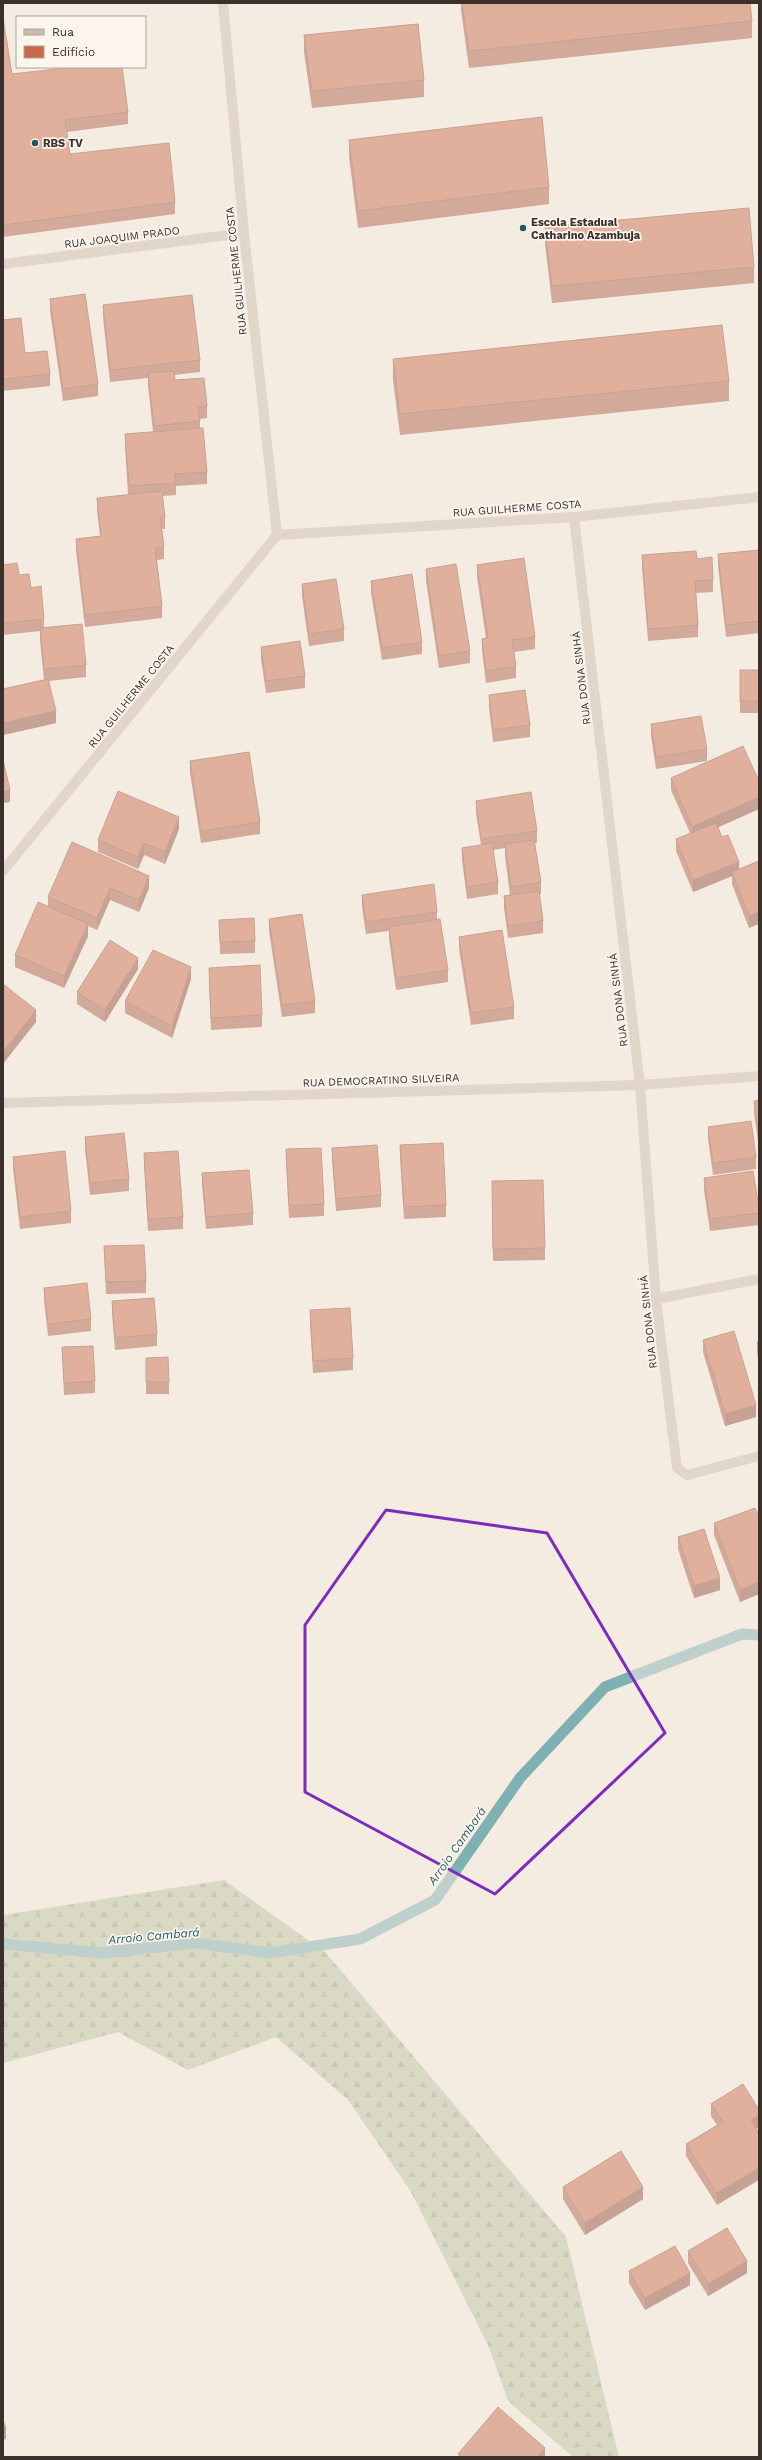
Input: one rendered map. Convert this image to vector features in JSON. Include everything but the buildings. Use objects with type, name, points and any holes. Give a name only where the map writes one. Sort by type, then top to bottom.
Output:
[{"type":"street","name":"RUA GUILHERME COSTA","points":[[3,871],[277,535],[244,233],[223,3]]},
{"type":"street","name":"RUA JOAQUIM PRADO","points":[[3,264],[244,233]]},
{"type":"street","name":"RUA GUILHERME COSTA","points":[[277,535],[574,517],[759,497]]},
{"type":"street","name":"RUA DONA SINHÁ","points":[[574,517],[640,1085],[656,1299],[677,1468],[687,1476],[759,1456]]},
{"type":"street","name":"RUA DEMOCRATINO SILVEIRA","points":[[3,1103],[640,1085],[759,1076]]},
{"type":"street","points":[[656,1299],[759,1279]]},
{"type":"highlighted area","points":[[386,1510],[547,1533],[665,1733],[495,1894],[305,1792],[305,1625]]},
{"type":"green space","points":[[224,1880],[326,1953],[566,2237],[619,2457],[573,2457],[508,2401],[489,2347],[410,2190],[348,2100],[276,2037],[188,2070],[118,2032],[3,2063],[3,1915]]},
{"type":"waterway","name":"Arroio Cambará","points":[[3,1944],[103,1953],[195,1943],[270,1953],[360,1939],[435,1900],[520,1778],[605,1687],[742,1634],[759,1635]]},
{"type":"place","name":"RBS TV","points":[[35,143]]},
{"type":"place","name":"Escola Estadual Catharino Azambuja","points":[[523,228]]}]
